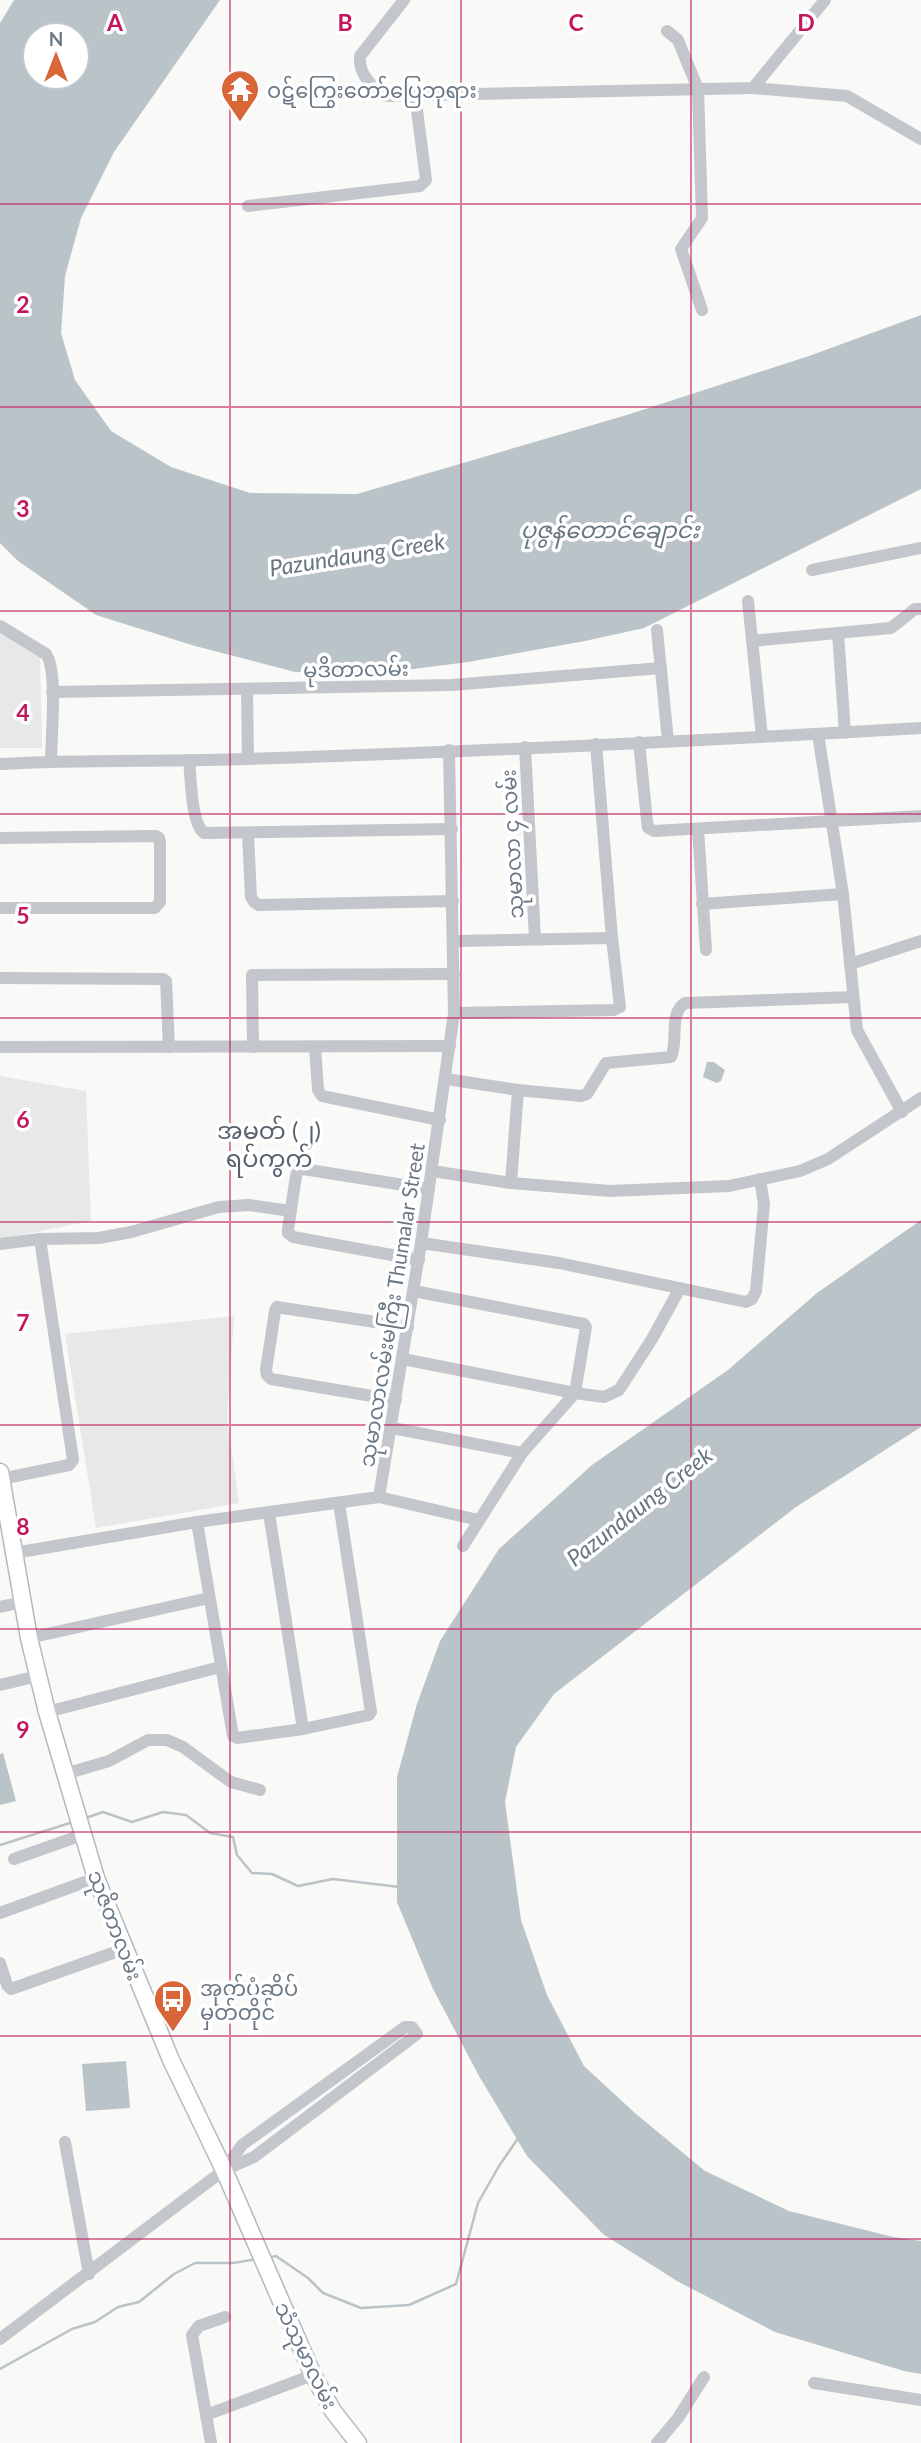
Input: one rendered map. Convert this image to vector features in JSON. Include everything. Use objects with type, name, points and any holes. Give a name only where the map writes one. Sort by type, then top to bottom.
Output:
[{"type":"main road","points":[[1,1476],[29,1638],[65,1774]]},
{"type":"main road","name":"သုဇိတာလမ်း","points":[[65,1774],[96,1878],[124,1949],[254,2245]]},
{"type":"main road","name":"သံသုမာလမ်း","points":[[254,2245],[313,2375],[333,2410],[358,2443]]},
{"type":"street","points":[[404,0],[360,56],[359,61],[366,81],[384,96],[752,88],[847,96],[921,139]]},
{"type":"street","points":[[752,88],[825,0]]},
{"type":"street","points":[[667,31],[678,40],[698,89],[702,218],[681,249],[702,310]]},
{"type":"street","points":[[248,206],[420,186],[426,180],[415,95]]},
{"type":"street","points":[[811,570],[921,548]]},
{"type":"street","points":[[748,601],[762,737]]},
{"type":"street","points":[[752,641],[891,628],[915,609],[921,609]]},
{"type":"street","points":[[0,626],[50,658],[51,761]]},
{"type":"street","points":[[657,630],[668,741]]},
{"type":"street","points":[[838,633],[845,733]]},
{"type":"street","name":"မုဒိတာလမ်း","points":[[52,692],[452,685],[661,668]]},
{"type":"street","points":[[247,689],[248,759]]},
{"type":"street","points":[[0,764],[248,759],[921,728]]},
{"type":"street","points":[[818,734],[843,894],[860,1038],[902,1112]]},
{"type":"street","points":[[639,742],[648,828],[654,831],[921,816]]},
{"type":"street","points":[[454,1013],[614,1010],[620,1007],[596,744]]},
{"type":"street","name":"သုမာလာ ၄ လမ်း","points":[[525,747],[536,939]]},
{"type":"street","name":"သုမာလာလမ်းမကြီး Thumalar Street","points":[[14,1553],[197,1522],[379,1497],[419,1260],[454,1013],[449,750]]},
{"type":"street","points":[[189,760],[196,821],[204,833],[452,829]]},
{"type":"street","points":[[698,829],[706,950]]},
{"type":"street","points":[[248,834],[251,897],[259,905],[453,901]]},
{"type":"street","points":[[0,838],[159,838],[160,902],[155,908],[0,908]]},
{"type":"street","points":[[702,904],[843,894]]},
{"type":"street","points":[[454,942],[612,938]]},
{"type":"street","points":[[850,964],[921,941]]},
{"type":"street","points":[[253,1047],[252,975],[454,974]]},
{"type":"street","points":[[0,978],[163,979],[166,981],[169,1047]]},
{"type":"street","points":[[446,1079],[582,1096],[587,1094],[601,1068],[607,1063],[671,1057],[675,1050],[676,1015],[679,1007],[685,1003],[853,996]]},
{"type":"street","points":[[0,1047],[450,1046]]},
{"type":"street","points":[[315,1047],[317,1090],[322,1096],[440,1120]]},
{"type":"street","points":[[511,1183],[518,1090]]},
{"type":"street","points":[[432,1171],[511,1183],[610,1191],[729,1186],[800,1171],[828,1159],[921,1098]]},
{"type":"street","points":[[419,1260],[293,1237],[288,1233],[291,1210],[298,1170],[303,1169],[429,1189]]},
{"type":"street","points":[[421,1242],[559,1263],[746,1302],[755,1292],[764,1204],[760,1179]]},
{"type":"street","points":[[0,1244],[40,1239],[99,1238],[131,1232],[219,1207],[250,1205],[291,1210]]},
{"type":"street","points":[[1,1476],[69,1465],[73,1460],[40,1239]]},
{"type":"street","points":[[403,1359],[575,1394],[604,1396],[619,1390],[680,1289]]},
{"type":"street","points":[[414,1292],[584,1324],[586,1327],[575,1394],[522,1453],[463,1546]]},
{"type":"street","points":[[396,1400],[271,1379],[266,1370],[275,1311],[278,1307],[408,1327]]},
{"type":"street","points":[[392,1428],[522,1453]]},
{"type":"street","points":[[379,1497],[478,1520]]},
{"type":"street","points":[[197,1522],[220,1667],[233,1736],[237,1738],[303,1729],[369,1715],[371,1712],[339,1503]]},
{"type":"street","points":[[269,1513],[303,1729]]},
{"type":"street","points":[[29,1638],[209,1598]]},
{"type":"street","points":[[0,1607],[23,1602]]},
{"type":"street","points":[[47,1712],[220,1667]]},
{"type":"street","points":[[0,1685],[38,1676]]},
{"type":"street","points":[[65,1774],[109,1761],[148,1740],[155,1739],[167,1740],[183,1747],[231,1782],[260,1790]]},
{"type":"street","points":[[14,1859],[82,1833]]},
{"type":"street","points":[[0,1913],[96,1878]]},
{"type":"street","points":[[0,1964],[11,1989],[124,1949]]},
{"type":"street","points":[[0,2340],[223,2170],[242,2145],[405,2027],[412,2027],[417,2034],[254,2157],[223,2170]]},
{"type":"street","points":[[285,2114],[294,2126]]},
{"type":"street","points":[[65,2142],[89,2274]]},
{"type":"street","points":[[211,2443],[192,2335],[199,2326],[225,2317]]},
{"type":"street","points":[[206,2415],[313,2375]]},
{"type":"street","points":[[657,2443],[704,2377]]},
{"type":"street","points":[[814,2383],[921,2400]]},
{"type":"shaded area","points":[[0,630],[40,653],[42,748],[0,748]]},
{"type":"shaded area","points":[[0,1076],[86,1091],[91,1221],[0,1239]]},
{"type":"shaded area","points":[[234,1316],[227,1418],[239,1503],[96,1528],[65,1334]]},
{"type":"water","name":"ပုဇွန်တောင်ချောင်း","points":[[14,0],[220,0],[114,152],[81,218],[65,276],[61,333],[75,380],[111,431],[171,467],[250,493],[357,494],[627,415],[809,356],[921,315],[921,489],[644,628],[468,662],[390,672],[295,672],[195,646],[96,615],[18,561],[0,543],[0,23]]},
{"type":"water","points":[[707,1062],[714,1062],[725,1070],[721,1081],[717,1083],[703,1077]]},
{"type":"water","name":"Pazundaung Creek","points":[[921,1220],[921,1427],[796,1507],[554,1694],[516,1747],[505,1802],[521,1920],[547,1995],[584,2066],[636,2114],[705,2171],[789,2211],[893,2237],[921,2241],[921,2374],[775,2332],[677,2281],[603,2234],[527,2156],[479,2076],[433,1989],[397,1902],[397,1777],[417,1704],[440,1641],[499,1549],[592,1465],[728,1370],[817,1293]]},
{"type":"water","points":[[3,1753],[16,1801],[0,1805],[0,1754]]},
{"type":"water","points":[[126,2061],[130,2108],[86,2111],[82,2064]]},
{"type":"waterway","points":[[83,1819],[103,1812],[132,1822],[163,1812],[186,1815],[210,1833],[233,1837],[237,1855],[252,1873],[272,1874],[298,1886],[333,1879],[399,1887]]},
{"type":"waterway","points":[[0,1845],[73,1822]]},
{"type":"waterway","points":[[267,2258],[276,2256],[308,2278],[323,2293],[361,2308],[409,2305],[456,2284],[478,2203],[519,2137]]},
{"type":"waterway","points":[[0,2369],[72,2329],[95,2322],[118,2307],[139,2302],[174,2274],[195,2263],[233,2263],[257,2259]]},
{"type":"place","name":"ဝဋ်ကြွေးတော်ပြေဘုရား","points":[[240,123]]},
{"type":"place","name":"အုတ်ပုံဆိပ် မှတ်တိုင်","points":[[173,2033]]},
{"type":"district","name":"အမှတ် (၂) ရပ်ကွက်","points":[[269,1143]]}]
